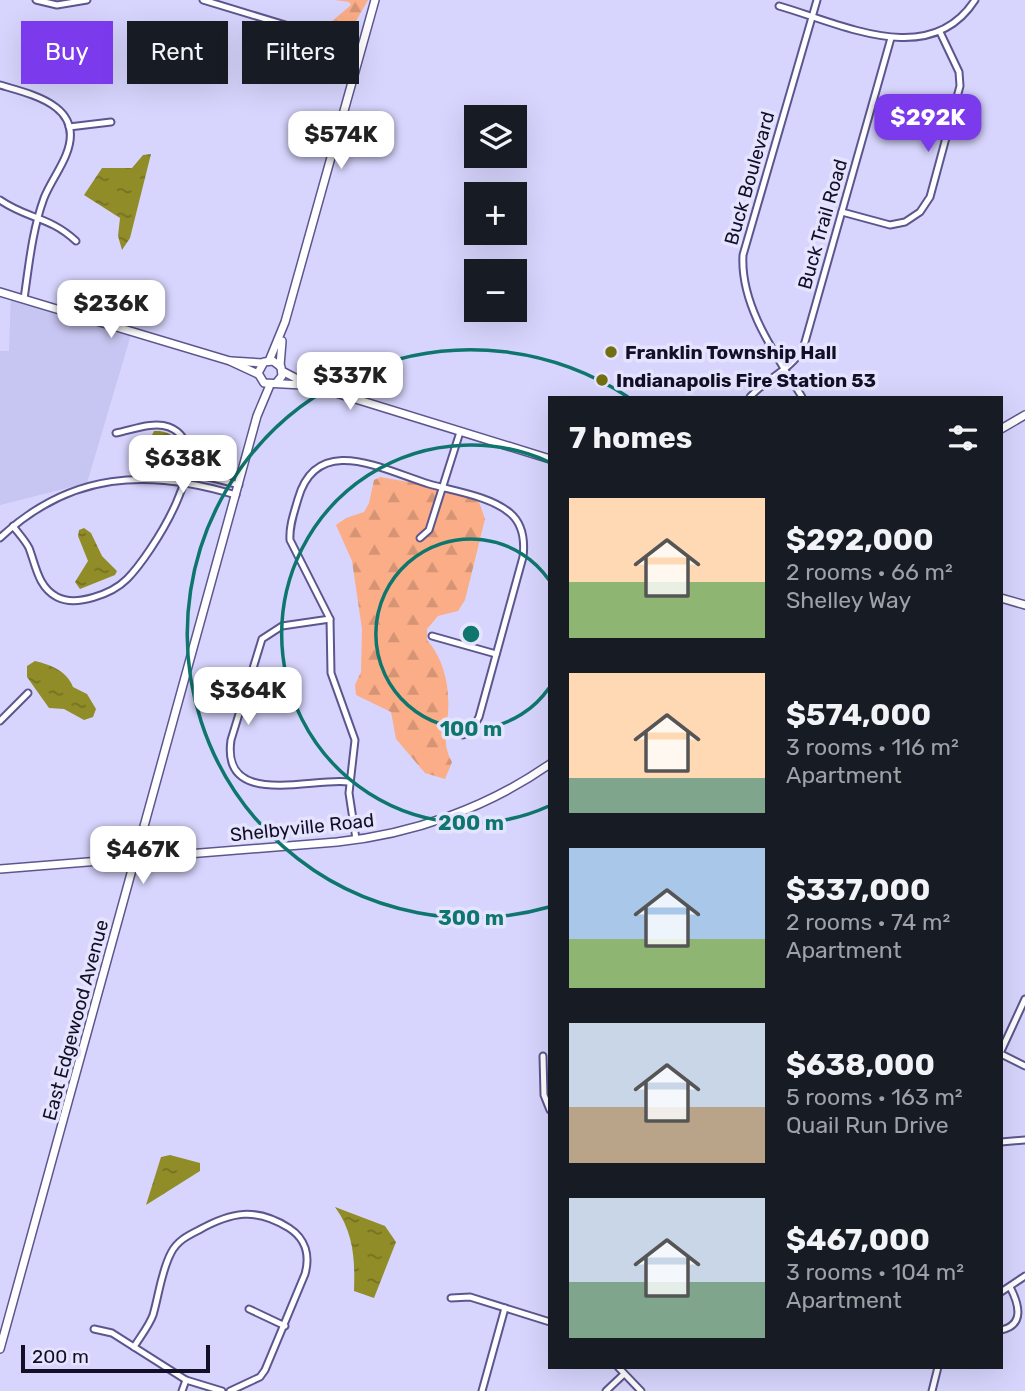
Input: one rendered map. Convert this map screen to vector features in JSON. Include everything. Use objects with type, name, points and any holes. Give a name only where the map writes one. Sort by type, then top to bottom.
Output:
[{"type":"main road","points":[[257,416],[259,377],[281,333],[375,0]]},
{"type":"main road","points":[[0,292],[230,361],[274,384],[307,384]]},
{"type":"main road","points":[[257,416],[281,368],[281,333]]},
{"type":"main road","points":[[230,361],[266,362],[307,384],[548,458]]},
{"type":"main road","points":[[1003,428],[1025,415]]},
{"type":"main road","name":"East Edgewood Avenue","points":[[0,1349],[257,416]]},
{"type":"main road","points":[[1003,599],[1025,605]]},
{"type":"main road","name":"Shelbyville Road","points":[[0,869],[356,839],[403,831],[454,814],[503,792],[548,765]]},
{"type":"street","points":[[36,0],[57,5],[87,0]]},
{"type":"street","points":[[202,0],[361,48]]},
{"type":"street","name":"Buck Boulevard","points":[[801,396],[785,370],[741,278],[743,255],[817,0]]},
{"type":"street","points":[[779,6],[891,38],[920,38],[940,32],[962,17],[975,0]]},
{"type":"street","points":[[842,212],[884,224],[898,224],[914,218],[928,202],[960,86],[959,72],[940,32]]},
{"type":"street","name":"Buck Trail Road","points":[[751,396],[762,384],[785,370],[803,349],[891,38]]},
{"type":"street","points":[[0,85],[50,102],[63,114],[69,127],[66,156],[47,192],[32,239],[24,299]]},
{"type":"street","points":[[69,127],[111,122]]},
{"type":"street","points":[[0,200],[59,226],[76,241]]},
{"type":"street","points":[[13,526],[28,547],[46,589],[60,598],[79,601],[113,589],[127,579],[175,508],[185,477],[188,450],[174,430],[157,425],[116,433]]},
{"type":"street","points":[[420,538],[429,530],[460,432]]},
{"type":"street","points":[[356,839],[349,782],[355,740],[331,673],[330,620],[290,541],[290,526],[302,485],[309,474],[323,463],[340,459],[352,460],[499,506],[513,516],[521,529],[523,556],[477,723],[463,735]]},
{"type":"street","points":[[139,478],[144,474],[239,485]]},
{"type":"street","points":[[0,538],[45,503],[94,484],[139,478],[185,477],[236,495]]},
{"type":"street","points":[[330,620],[282,626],[262,639],[231,740],[230,755],[237,771],[256,784],[349,782]]},
{"type":"street","points":[[432,636],[496,654]]},
{"type":"street","points":[[0,721],[28,693]]},
{"type":"street","points":[[1003,1048],[1025,999]]},
{"type":"street","points":[[1003,1054],[1025,1066]]},
{"type":"street","points":[[543,1056],[544,1095],[548,1105]]},
{"type":"street","points":[[1003,1142],[1025,1140]]},
{"type":"street","points":[[134,1347],[152,1318],[167,1261],[177,1243],[223,1216],[235,1213],[246,1213],[283,1225],[298,1235],[305,1247],[307,1267],[270,1363],[260,1377],[230,1391]]},
{"type":"street","points":[[1003,1291],[1025,1276]]},
{"type":"street","points":[[1003,1329],[1013,1326],[1019,1316],[1020,1307],[1010,1287]]},
{"type":"street","points":[[451,1298],[470,1297],[548,1321]]},
{"type":"street","points":[[482,1391],[505,1308]]},
{"type":"street","points":[[249,1309],[285,1326]]},
{"type":"street","points":[[94,1329],[112,1333],[186,1380],[222,1391]]},
{"type":"street","points":[[620,1369],[641,1391]]},
{"type":"street","points":[[932,1391],[938,1369]]},
{"type":"street","points":[[606,1391],[624,1374]]},
{"type":"street","points":[[182,1391],[186,1380]]},
{"type":"shaded area","points":[[11,295],[132,331],[87,483],[0,505],[0,351],[9,351]]},
{"type":"green space","points":[[335,0],[368,0],[356,21],[332,21],[351,5],[349,2]]},
{"type":"green space","points":[[380,477],[443,488],[478,499],[485,519],[465,600],[458,611],[438,616],[427,629],[427,640],[442,665],[448,693],[446,744],[452,762],[445,779],[425,773],[396,739],[391,712],[356,695],[355,685],[361,672],[362,629],[352,561],[336,525],[346,518],[364,512],[374,480]]},
{"type":"water","points":[[151,154],[130,238],[122,250],[118,236],[120,218],[84,195],[102,168],[132,168],[143,155]]},
{"type":"water","points":[[154,431],[165,432],[177,440],[182,456],[178,462],[151,462],[149,441]]},
{"type":"water","points":[[84,528],[91,533],[102,556],[117,571],[115,575],[80,589],[75,582],[88,561],[78,536],[79,530]]},
{"type":"water","points":[[35,661],[58,670],[67,677],[73,687],[87,694],[96,709],[93,717],[84,720],[64,709],[49,708],[27,677],[27,666]]},
{"type":"water","points":[[170,1155],[200,1163],[200,1171],[146,1205],[161,1157]]},
{"type":"water","points":[[335,1207],[385,1226],[396,1242],[374,1298],[354,1291],[350,1237]]},
{"type":"place","name":"Franklin Township Hall","points":[[611,352]]},
{"type":"place","name":"Indianapolis Fire Station 53","points":[[602,380]]}]
